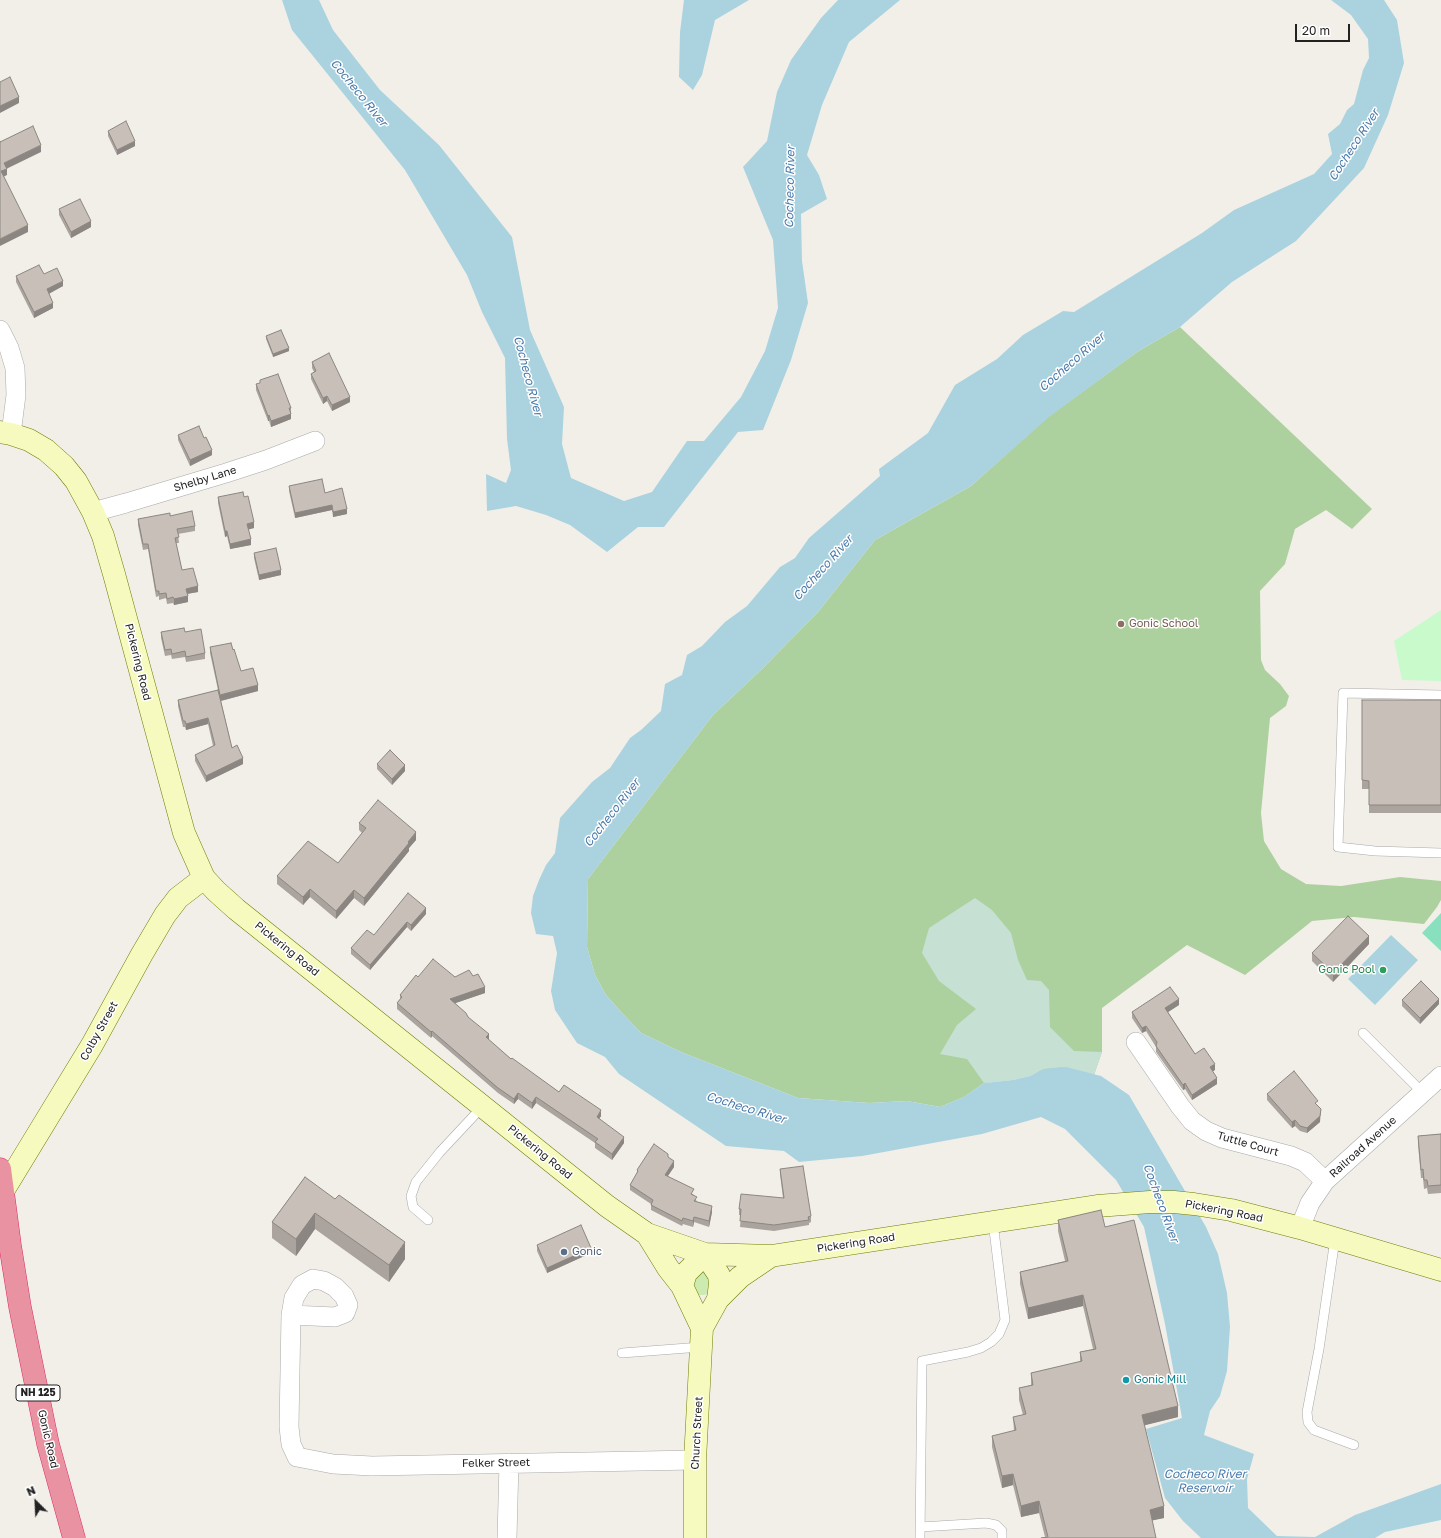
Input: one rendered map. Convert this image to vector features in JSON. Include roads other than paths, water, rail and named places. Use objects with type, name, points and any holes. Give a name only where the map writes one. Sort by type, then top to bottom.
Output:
[{"type":"highway","name":"NH 125","points":[[0,1169],[1,1194]]},
{"type":"highway","name":"Gonic Road","points":[[1,1194],[20,1307],[48,1444],[74,1538]]},
{"type":"main road","name":"Pickering Road","points":[[6,433],[29,440],[46,450],[64,466],[76,481],[93,512],[103,536],[114,574],[184,833],[204,878],[236,909],[607,1206],[647,1234],[705,1254],[771,1256],[1121,1204],[1174,1202],[1231,1210],[1300,1228],[1441,1270]]},
{"type":"main road","name":"Colby Street","points":[[1,1194],[92,1045],[165,915],[178,898],[204,878]]},
{"type":"main road","name":"Church Street","points":[[647,1234],[668,1268],[682,1286],[702,1338]]},
{"type":"main road","name":"Church Street","points":[[695,1538],[695,1460],[702,1338],[718,1299],[720,1284],[719,1275],[705,1254]]},
{"type":"main road","points":[[682,1286],[686,1274],[705,1254]]},
{"type":"main road","points":[[718,1299],[740,1277],[771,1256]]},
{"type":"street","points":[[0,330],[9,348],[15,368],[16,395],[6,433]]},
{"type":"street","name":"Shelby Lane","points":[[93,512],[240,468],[315,441]]},
{"type":"street","name":"Tuttle Court","points":[[1136,1042],[1192,1121],[1206,1131],[1222,1138],[1291,1156],[1305,1162],[1325,1181]]},
{"type":"street","name":"Railroad Avenue","points":[[1300,1228],[1310,1203],[1325,1181],[1441,1076]]},
{"type":"street","name":"Felker Street","points":[[291,1315],[289,1428],[291,1444],[297,1457],[333,1464],[372,1466],[695,1460]]},
{"type":"street","points":[[507,1538],[508,1463]]},
{"type":"lane","points":[[1441,695],[1343,693],[1338,847],[1375,851],[1441,854]]},
{"type":"lane","points":[[1363,1033],[1422,1094]]},
{"type":"lane","points":[[428,1220],[413,1207],[411,1196],[416,1182],[440,1152],[483,1106]]},
{"type":"lane","points":[[920,1538],[922,1360],[968,1352],[980,1348],[991,1342],[999,1334],[1005,1320],[993,1222]]},
{"type":"lane","points":[[1336,1239],[1319,1349],[1307,1412],[1308,1422],[1314,1430],[1354,1445]]},
{"type":"lane","points":[[622,1353],[702,1338]]},
{"type":"lane","points":[[920,1527],[986,1523],[996,1525],[1002,1531],[1002,1538]]},
{"type":"water","name":"Cocheco River","points":[[282,0],[319,0],[333,30],[380,90],[439,145],[512,237],[530,330],[564,407],[562,444],[571,478],[624,501],[652,492],[687,441],[704,441],[741,397],[765,351],[778,308],[773,240],[743,167],[767,141],[777,92],[791,60],[821,18],[838,0],[900,0],[849,42],[822,105],[807,155],[819,175],[827,199],[801,214],[802,261],[808,303],[791,360],[763,430],[738,432],[664,527],[638,527],[607,552],[570,525],[546,515],[516,506],[487,511],[486,474],[506,483],[511,470],[507,439],[505,358],[482,312],[467,275],[405,170],[292,30]]},
{"type":"water","points":[[684,0],[749,0],[715,20],[702,75],[693,90],[679,77],[680,32]]},
{"type":"water","points":[[1331,0],[1384,0],[1397,20],[1404,63],[1388,115],[1364,168],[1296,241],[1232,282],[1180,327],[1137,352],[1049,417],[971,486],[875,540],[818,612],[762,669],[713,715],[588,879],[587,947],[595,975],[606,995],[641,1033],[681,1052],[798,1098],[869,1103],[907,1101],[940,1107],[964,1097],[984,1083],[1013,1080],[1030,1076],[1044,1069],[1066,1067],[1101,1076],[1129,1095],[1206,1227],[1218,1254],[1227,1293],[1230,1327],[1227,1371],[1220,1396],[1210,1411],[1204,1435],[1254,1454],[1247,1479],[1248,1508],[1277,1536],[1315,1537],[1355,1515],[1441,1484],[1441,1520],[1385,1532],[1375,1538],[1201,1538],[1183,1521],[1165,1498],[1146,1429],[1182,1418],[1165,1324],[1144,1227],[1116,1180],[1065,1129],[1041,1117],[982,1134],[862,1156],[799,1162],[784,1151],[726,1146],[619,1074],[605,1057],[577,1043],[555,1010],[551,991],[557,953],[553,936],[536,934],[531,913],[533,896],[539,880],[546,865],[555,853],[560,818],[592,782],[610,768],[630,738],[661,711],[665,684],[682,675],[687,655],[702,646],[725,622],[747,606],[780,567],[795,558],[809,538],[880,476],[879,469],[928,433],[955,385],[997,359],[1023,335],[1063,311],[1074,312],[1202,233],[1234,210],[1314,174],[1332,154],[1328,134],[1340,124],[1347,110],[1354,104],[1363,70],[1369,58],[1368,39],[1351,15]]},
{"type":"water","name":"Gonic Pool","points":[[1391,935],[1418,960],[1375,1005],[1348,979]]},
{"type":"place","name":"Gonic School","points":[[1121,624]]},
{"type":"place","name":"Gonic Pool","points":[[1383,970]]},
{"type":"place","name":"Gonic","points":[[564,1252]]},
{"type":"place","name":"Gonic Mill","points":[[1126,1380]]},
{"type":"water label","name":"Cocheco River Reservoir","points":[[1205,1481]]}]
